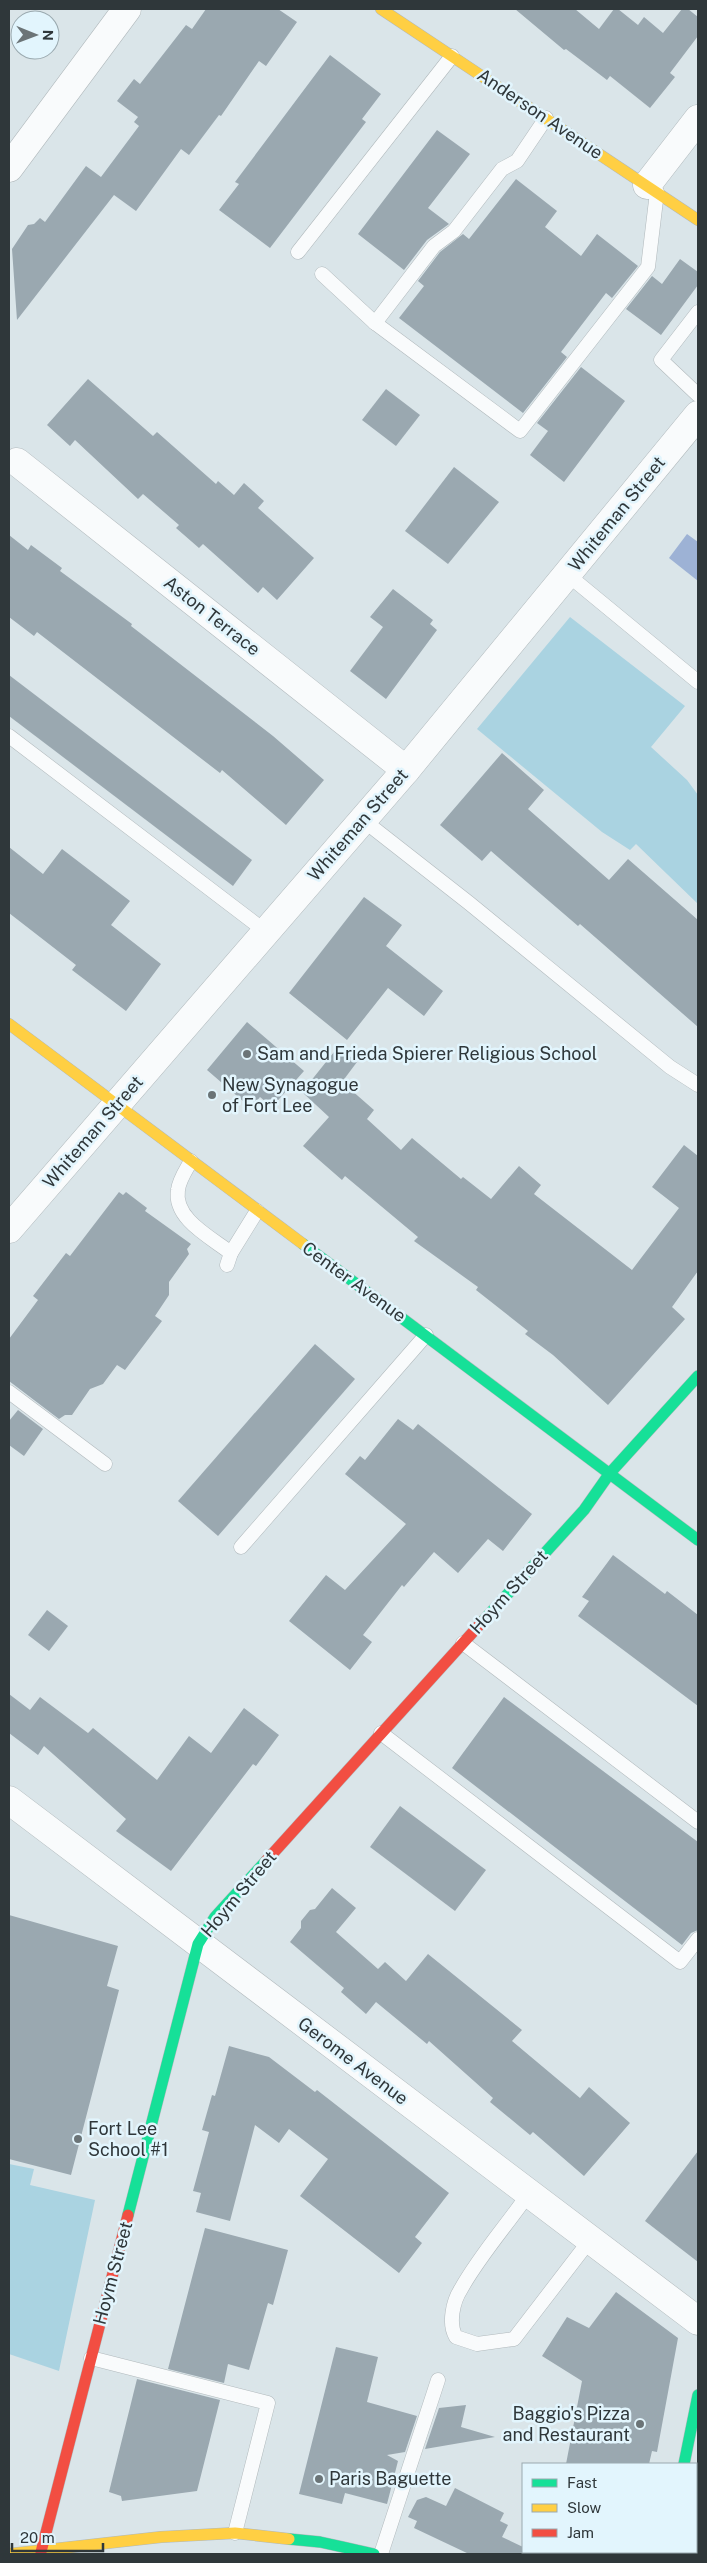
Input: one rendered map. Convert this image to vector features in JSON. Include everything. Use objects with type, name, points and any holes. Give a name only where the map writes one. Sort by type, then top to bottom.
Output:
[{"type":"main road","name":"Anderson Avenue","points":[[381,9],[698,220]]},
{"type":"main road","name":"Center Avenue","points":[[9,1024],[698,1540]]},
{"type":"main road","name":"Hoym Street","points":[[41,2552],[198,1944],[215,1917],[584,1510],[610,1473],[698,1376]]},
{"type":"main road","points":[[684,2463],[698,2395]]},
{"type":"main road","points":[[9,2554],[41,2552],[129,2540],[235,2533],[320,2542],[358,2552],[374,2554]]},
{"type":"main road","points":[[108,2554],[129,2540]]},
{"type":"street","points":[[9,168],[127,9]]},
{"type":"street","points":[[652,188],[698,119]]},
{"type":"street","name":"Whiteman Street","points":[[9,1229],[406,770],[698,415]]},
{"type":"street","name":"Aston Terrace","points":[[17,462],[406,770]]},
{"type":"street","name":"Gerome Avenue","points":[[9,1800],[698,2321]]},
{"type":"lane","points":[[298,252],[452,56]]},
{"type":"lane","points":[[375,323],[434,246],[454,231],[502,169],[518,161],[546,118]]},
{"type":"lane","points":[[322,274],[375,323],[520,431],[648,267],[652,188]]},
{"type":"lane","points":[[698,312],[661,360],[698,394]]},
{"type":"lane","points":[[568,575],[698,682]]},
{"type":"lane","points":[[9,736],[265,931]]},
{"type":"lane","points":[[363,820],[469,903],[670,1067],[698,1086]]},
{"type":"lane","points":[[191,1161],[178,1190],[179,1207],[194,1225],[229,1259],[257,1211]]},
{"type":"lane","points":[[242,1546],[426,1335]]},
{"type":"lane","points":[[9,1392],[105,1464]]},
{"type":"lane","points":[[463,1643],[698,1822]]},
{"type":"lane","points":[[381,1733],[680,1962],[698,1939]]},
{"type":"lane","points":[[529,2193],[460,2290],[453,2318],[452,2331],[456,2337],[477,2344],[514,2339],[590,2240]]},
{"type":"lane","points":[[91,2358],[268,2403],[235,2533]]},
{"type":"lane","points":[[381,2554],[438,2380]]},
{"type":"shaded area","points":[[687,534],[698,542],[698,581],[669,558]]},
{"type":"shaded area","points":[[570,617],[685,706],[651,747],[687,780],[698,795],[698,904],[636,844],[630,850],[602,832],[477,729]]},
{"type":"shaded area","points":[[9,2164],[34,2169],[30,2185],[95,2200],[59,2371],[9,2354]]},
{"type":"building","points":[[206,9],[278,9],[297,22],[266,66],[259,61],[221,116],[219,115],[189,155],[181,149],[136,211],[114,195],[17,320],[12,249],[28,225],[34,224],[40,218],[45,222],[86,166],[101,177],[139,126],[134,122],[138,117],[117,101],[134,79],[140,84],[186,25],[192,29]]},
{"type":"building","points":[[515,9],[575,9],[599,29],[614,9],[618,9],[638,25],[644,17],[663,33],[682,9],[688,9],[698,17],[698,36],[670,73],[675,77],[650,108],[610,76],[607,80],[566,49],[564,50]]},
{"type":"building","points":[[330,55],[381,94],[362,119],[366,122],[270,248],[219,210],[239,184],[235,182]]},
{"type":"building","points":[[437,130],[470,154],[428,208],[449,224],[427,240],[404,270],[358,234]]},
{"type":"building","points":[[516,179],[557,211],[545,227],[581,256],[597,234],[638,266],[612,298],[606,293],[561,352],[567,357],[523,413],[399,318],[424,286],[418,281],[440,252],[463,234],[469,239]]},
{"type":"building","points":[[680,259],[698,272],[698,285],[661,335],[626,309],[652,276],[662,284]]},
{"type":"building","points":[[581,367],[625,401],[564,482],[530,455],[548,431],[537,423]]},
{"type":"building","points":[[88,379],[153,436],[157,432],[216,484],[218,481],[234,495],[244,483],[264,501],[258,508],[314,558],[277,600],[263,587],[258,593],[203,544],[199,548],[176,528],[179,525],[143,494],[138,499],[75,440],[70,446],[47,425]]},
{"type":"building","points":[[386,389],[420,415],[396,446],[362,420]]},
{"type":"building","points":[[454,467],[499,502],[448,564],[405,531]]},
{"type":"building","points":[[9,535],[28,550],[31,545],[62,568],[60,571],[132,624],[131,626],[273,736],[324,780],[286,825],[222,770],[220,773],[37,632],[34,636],[9,617]]},
{"type":"building","points":[[393,589],[433,620],[430,624],[437,630],[386,699],[350,671],[383,627],[370,617]]},
{"type":"building","points":[[9,675],[252,860],[233,886],[9,716]]},
{"type":"building","points":[[502,753],[544,790],[528,809],[609,880],[628,859],[698,920],[698,1027],[580,924],[578,926],[491,851],[482,861],[440,825]]},
{"type":"building","points":[[9,847],[43,874],[62,849],[130,901],[111,925],[161,964],[126,1011],[72,970],[76,965],[9,913]]},
{"type":"building","points":[[364,897],[402,925],[386,946],[443,991],[424,1016],[388,988],[347,1040],[289,993]]},
{"type":"building","points":[[247,1022],[304,1071],[272,1107],[260,1097],[251,1108],[207,1070]]},
{"type":"building","points":[[338,1047],[357,1062],[342,1082],[374,1110],[367,1119],[401,1150],[412,1138],[461,1179],[463,1177],[491,1199],[519,1166],[541,1185],[534,1194],[632,1270],[679,1208],[652,1187],[684,1145],[698,1156],[698,1271],[672,1307],[685,1319],[608,1405],[553,1355],[525,1334],[528,1331],[476,1290],[478,1287],[414,1241],[418,1237],[345,1176],[342,1180],[303,1146],[329,1117],[302,1092]]},
{"type":"building","points":[[119,1192],[123,1195],[126,1192],[147,1208],[145,1211],[191,1244],[187,1249],[189,1254],[169,1282],[169,1295],[155,1316],[162,1321],[125,1370],[117,1365],[103,1384],[90,1389],[72,1415],[65,1415],[59,1419],[9,1381],[9,1339],[38,1300],[33,1296],[66,1253],[70,1256]]},
{"type":"building","points":[[315,1344],[355,1379],[218,1536],[178,1501]]},
{"type":"building","points":[[18,1410],[43,1429],[24,1456],[9,1445],[9,1421]]},
{"type":"building","points":[[398,1419],[413,1430],[418,1424],[532,1514],[503,1551],[488,1539],[458,1573],[434,1552],[404,1587],[402,1585],[363,1635],[372,1642],[350,1670],[289,1621],[326,1575],[345,1590],[406,1524],[345,1474],[360,1456],[365,1460]]},
{"type":"building","points":[[613,1555],[665,1594],[667,1591],[698,1615],[698,1706],[578,1616],[589,1601],[582,1597]]},
{"type":"building","points":[[47,1610],[68,1626],[49,1651],[28,1635]]},
{"type":"building","points":[[9,1694],[30,1710],[40,1697],[88,1733],[93,1728],[157,1780],[189,1736],[211,1753],[244,1708],[279,1735],[256,1766],[253,1764],[171,1871],[116,1831],[126,1819],[44,1746],[38,1755],[9,1733]]},
{"type":"building","points":[[504,1697],[698,1842],[698,1930],[691,1933],[682,1945],[452,1768]]},
{"type":"building","points":[[400,1806],[486,1870],[455,1911],[370,1847]]},
{"type":"building","points":[[332,1888],[356,1908],[336,1932],[378,1969],[385,1962],[406,1981],[428,1954],[522,2030],[512,2041],[580,2098],[589,2087],[630,2123],[584,2176],[533,2132],[530,2135],[490,2102],[493,2098],[429,2041],[427,2044],[376,2002],[366,2014],[341,1992],[344,1988],[290,1942],[301,1928],[301,1921],[310,1910],[315,1909]]},
{"type":"building","points":[[9,1915],[118,1946],[107,1986],[119,1990],[71,2175],[9,2159]]},
{"type":"building","points":[[229,2046],[269,2057],[315,2092],[317,2090],[449,2193],[415,2237],[422,2243],[399,2273],[300,2196],[328,2159],[289,2129],[279,2143],[255,2125],[230,2221],[196,2212],[201,2193],[193,2191],[209,2132],[202,2130],[212,2095],[215,2096]]},
{"type":"building","points":[[698,2151],[698,2262],[645,2221]]},
{"type":"building","points":[[205,2228],[288,2250],[273,2305],[268,2303],[249,2370],[228,2364],[224,2383],[168,2369]]},
{"type":"building","points":[[616,2292],[678,2338],[657,2452],[652,2451],[649,2463],[566,2463],[582,2381],[542,2356],[567,2317],[589,2328]]},
{"type":"building","points":[[336,2347],[378,2357],[367,2402],[417,2416],[405,2452],[387,2455],[398,2461],[387,2504],[345,2493],[342,2504],[299,2494]]},
{"type":"building","points":[[137,2379],[220,2400],[197,2491],[122,2501],[121,2496],[109,2492]]},
{"type":"building","points":[[466,2405],[461,2427],[495,2437],[425,2449],[439,2408]]},
{"type":"building","points":[[455,2488],[504,2513],[500,2521],[508,2525],[502,2537],[522,2547],[522,2553],[539,2554],[469,2554],[414,2528],[417,2521],[408,2517],[417,2500],[426,2497],[446,2506]]},
{"type":"traffic: fast","points":[[303,1244],[698,1540]]},
{"type":"traffic: fast","points":[[483,1621],[584,1510],[610,1473],[698,1376]]},
{"type":"traffic: fast","points":[[128,2215],[198,1944],[215,1917],[266,1861]]},
{"type":"traffic: fast","points":[[684,2463],[698,2395]]},
{"type":"traffic: fast","points":[[289,2539],[320,2542],[374,2554]]},
{"type":"traffic: slow","points":[[381,9],[698,220]]},
{"type":"traffic: slow","points":[[9,1024],[303,1244]]},
{"type":"traffic: slow","points":[[9,2554],[161,2537],[235,2533],[289,2539]]},
{"type":"traffic: jam","points":[[266,1861],[483,1621]]},
{"type":"traffic: jam","points":[[41,2552],[128,2215]]},
{"type":"place","name":"Sam and Frieda Spierer Religious School","points":[[247,1054]]},
{"type":"place","name":"New Synagogue of Fort Lee","points":[[212,1095]]},
{"type":"place","name":"Fort Lee School #1","points":[[78,2139]]},
{"type":"place","name":"Baggio's Pizza and Restaurant","points":[[640,2424]]},
{"type":"place","name":"Paris Baguette","points":[[319,2479]]}]
